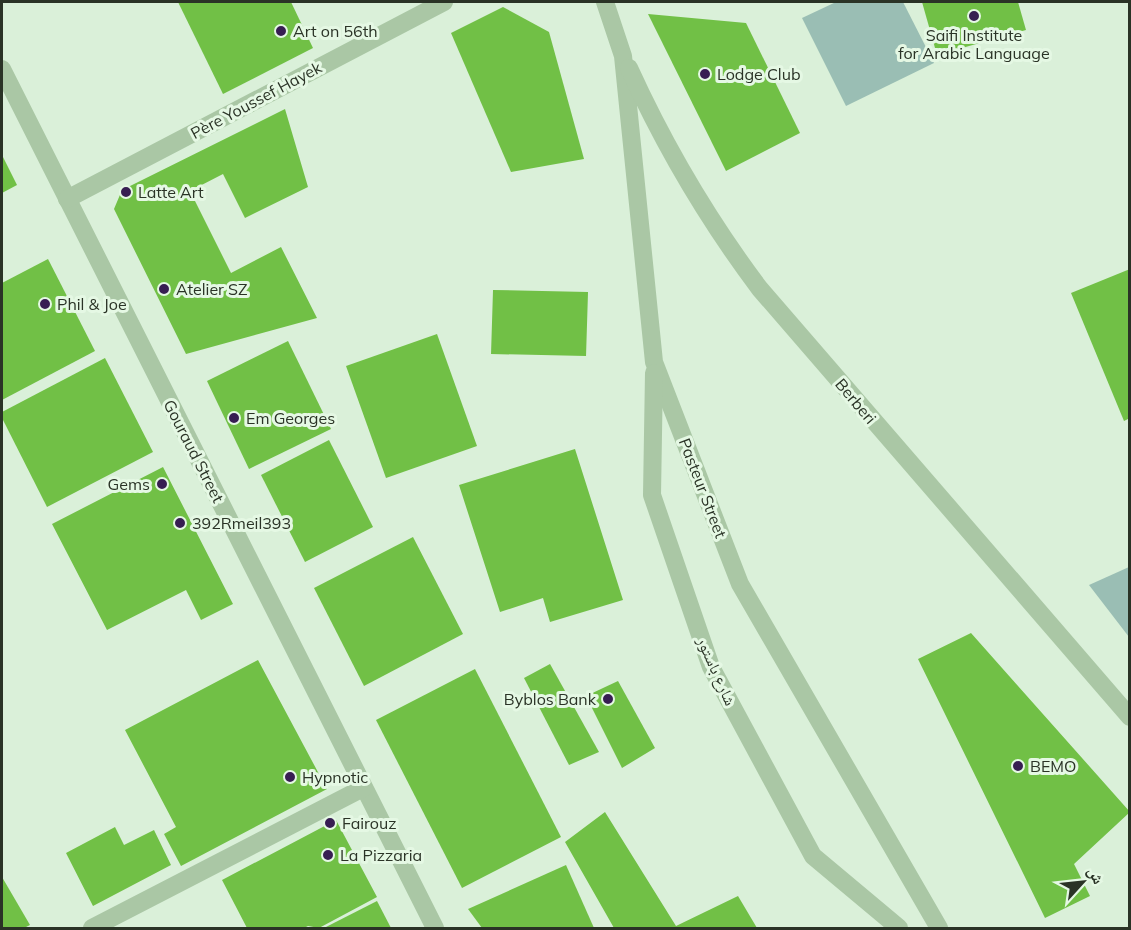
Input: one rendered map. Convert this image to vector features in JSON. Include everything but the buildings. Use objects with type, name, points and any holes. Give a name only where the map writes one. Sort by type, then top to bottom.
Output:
[{"type":"street","name":"Pasteur Street","points":[[605,2],[622,56],[654,362],[740,584],[939,928]]},
{"type":"street","name":"Père Youssef Hayek","points":[[68,199],[434,4]]},
{"type":"street","name":"Berberi","points":[[622,56],[677,167],[728,247],[760,289],[1130,717]]},
{"type":"street","name":"Gouraud Street","points":[[2,69],[435,928]]},
{"type":"street","name":"شارع باستور","points":[[654,362],[652,495],[711,667],[813,856],[899,928]]},
{"type":"street","points":[[92,928],[363,788]]},
{"type":"shaded area","points":[[836,2],[903,2],[934,63],[846,106],[802,18]]},
{"type":"shaded area","points":[[1129,567],[1129,637],[1089,585]]},
{"type":"place","name":"Saifi Institute for Arabic Language","points":[[974,16]]},
{"type":"place","name":"Art on 56th","points":[[281,31]]},
{"type":"place","name":"Lodge Club","points":[[705,74]]},
{"type":"place","name":"Latte Art","points":[[126,192]]},
{"type":"place","name":"Atelier SZ","points":[[164,289]]},
{"type":"place","name":"Phil & Joe","points":[[45,304]]},
{"type":"place","name":"Em Georges","points":[[234,418]]},
{"type":"place","name":"Gems","points":[[162,484]]},
{"type":"place","name":"392Rmeil393","points":[[180,523]]},
{"type":"place","name":"Byblos Bank","points":[[608,699]]},
{"type":"place","name":"BEMO","points":[[1018,766]]},
{"type":"place","name":"Hypnotic","points":[[290,777]]},
{"type":"place","name":"Fairouz","points":[[330,823]]},
{"type":"place","name":"La Pizzaria","points":[[328,855]]}]
